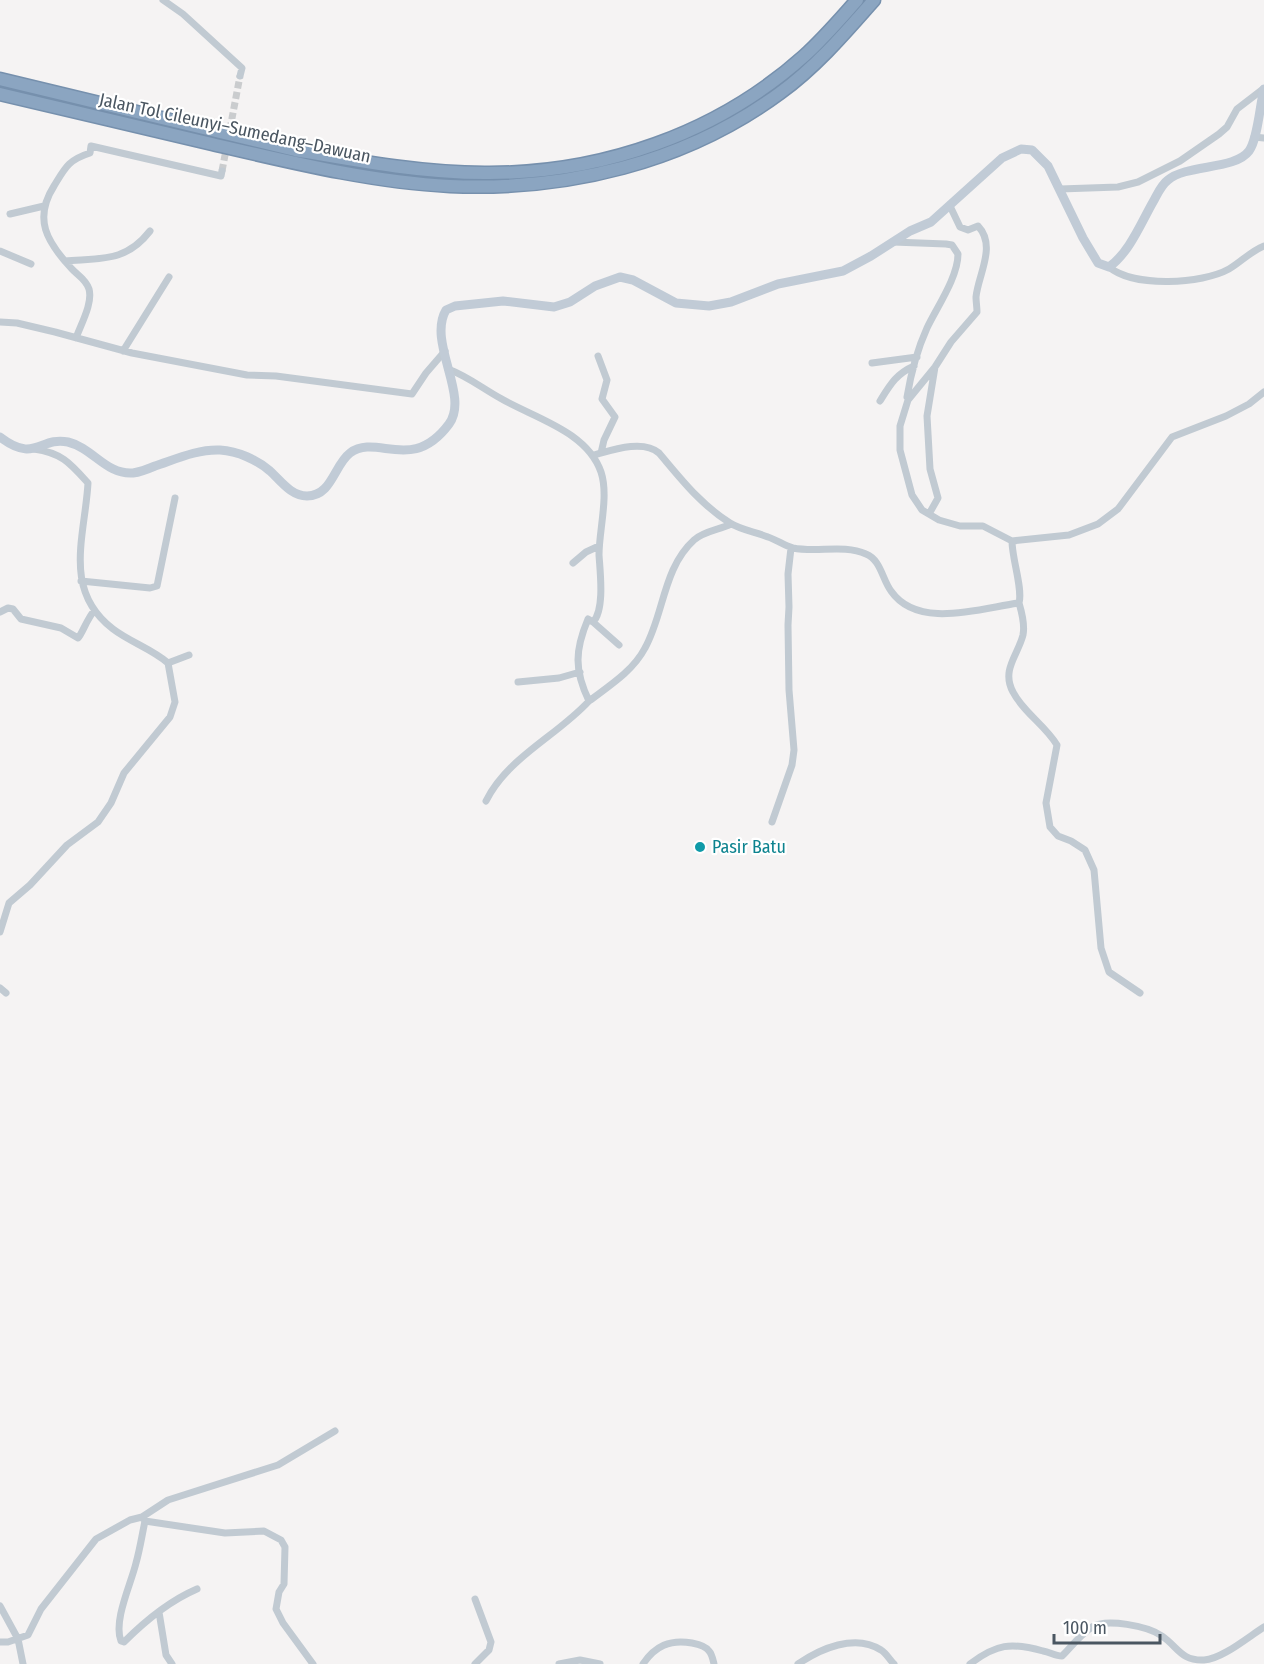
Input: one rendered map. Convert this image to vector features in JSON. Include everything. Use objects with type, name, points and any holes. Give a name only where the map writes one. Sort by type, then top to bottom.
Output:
[{"type":"highway","name":"Jalan Tol Cileunyi–Sumedang–Dawuan","points":[[0,79],[295,150],[339,158],[442,171],[531,172],[573,167],[635,151],[690,131],[733,108],[778,77],[823,38],[857,0]]},
{"type":"highway","name":"Jalan Tol Cileunyi–Sumedang–Dawuan","points":[[0,94],[307,166],[448,186],[512,187],[575,179],[607,172],[639,164],[701,141],[780,93],[819,61],[874,0]]},
{"type":"main road","points":[[0,437],[20,448],[34,449],[60,441],[67,442],[84,449],[118,472],[132,473],[197,452],[221,450],[257,462],[299,495],[313,495],[326,488],[339,465],[352,451],[371,448],[413,450],[428,444],[453,418],[455,399],[441,335],[441,322],[446,310],[455,306],[503,301],[554,307],[570,302],[595,286],[620,277],[633,280],[676,303],[698,306],[721,304],[778,284],[843,270],[931,222],[1002,158],[1021,148],[1032,150],[1048,166],[1098,264],[1109,267],[1116,262],[1129,244],[1168,179],[1181,173],[1233,161],[1249,151],[1259,137],[1264,89]]},
{"type":"street","points":[[163,0],[183,14],[242,69],[240,76]]},
{"type":"street","points":[[1060,189],[1118,187],[1138,182],[1180,161],[1219,134],[1227,127],[1237,109],[1264,89]]},
{"type":"street","points":[[76,338],[88,301],[89,290],[84,280],[65,261],[47,237],[44,206],[67,165],[73,159],[90,153],[92,146],[221,176],[222,171]]},
{"type":"street","points":[[1159,171],[1154,182],[1160,190]]},
{"type":"street","points":[[10,214],[44,206]]},
{"type":"street","points":[[905,409],[912,392],[977,312],[976,298],[984,268],[986,249],[982,230],[978,226],[963,229],[960,227],[950,206]]},
{"type":"street","points":[[65,261],[128,252],[137,246],[150,231]]},
{"type":"street","points":[[893,242],[952,245],[958,254],[953,275],[927,328],[916,357],[900,426],[900,450],[912,495],[922,510],[939,520],[960,525],[984,526],[1012,541],[1070,535],[1098,524],[1118,509],[1172,437],[1226,416],[1250,404],[1264,392]]},
{"type":"street","points":[[1109,267],[1125,276],[1188,282],[1229,270],[1264,246]]},
{"type":"street","points":[[0,251],[31,264]]},
{"type":"street","points":[[123,351],[169,277]]},
{"type":"street","points":[[0,322],[17,323],[123,351],[247,375],[276,376],[412,394],[445,351]]},
{"type":"street","points":[[593,622],[597,618],[600,601],[599,546],[603,480],[597,454],[615,416],[602,399],[607,380],[598,356]]},
{"type":"street","points":[[872,363],[916,357]]},
{"type":"street","points":[[880,401],[897,375],[914,366]]},
{"type":"street","points":[[929,514],[938,498],[930,469],[927,416],[934,367]]},
{"type":"street","points":[[448,369],[464,375],[501,399],[572,436],[597,454],[638,446],[652,448],[659,453],[691,492],[731,524],[791,548],[844,549],[866,554],[877,563],[890,591],[906,605],[918,610],[940,615],[1020,603]]},
{"type":"street","points":[[0,932],[9,903],[30,885],[67,845],[98,822],[111,802],[123,773],[170,717],[174,702],[168,663],[113,630],[94,611],[81,581],[81,540],[88,483],[64,458],[49,451],[34,449]]},
{"type":"street","points":[[81,581],[150,588],[157,586],[176,498]]},
{"type":"street","points":[[486,801],[494,786],[511,767],[622,676],[644,650],[657,621],[667,582],[686,549],[702,534],[731,524]]},
{"type":"street","points":[[1012,541],[1012,554],[1022,594],[1020,603],[1023,633],[1011,662],[1008,677],[1012,692],[1050,733],[1057,745],[1046,802],[1050,827],[1058,836],[1085,850],[1094,870],[1101,948],[1109,972],[1140,993]]},
{"type":"street","points":[[573,563],[586,552],[599,546]]},
{"type":"street","points":[[771,822],[792,765],[794,750],[789,690],[788,625],[788,574],[791,548]]},
{"type":"street","points":[[0,612],[13,609],[21,619],[61,628],[78,638],[81,636],[84,624],[94,611]]},
{"type":"street","points":[[589,701],[578,658],[579,640],[588,619],[620,645]]},
{"type":"street","points":[[168,663],[189,655]]},
{"type":"street","points":[[518,682],[559,678],[580,672]]},
{"type":"street","points":[[197,1590],[181,1596],[140,1625],[124,1642],[121,1641],[118,1630],[136,1564],[143,1519],[168,1500],[278,1466],[335,1431]]},
{"type":"street","points":[[0,1642],[28,1635],[41,1609],[96,1539],[130,1520],[143,1519],[225,1533],[264,1532],[281,1540],[285,1547],[284,1584],[279,1592],[276,1609],[283,1623],[313,1664]]},
{"type":"street","points":[[475,1599],[490,1642],[489,1650],[475,1664]]},
{"type":"street","points":[[0,1606],[18,1639],[23,1664]]},
{"type":"street","points":[[159,1612],[166,1655],[172,1664]]},
{"type":"street","points":[[970,1664],[987,1651],[1006,1645],[1042,1650],[1055,1656],[1062,1656],[1092,1627],[1113,1623],[1156,1633],[1187,1659],[1204,1660],[1215,1658],[1264,1628]]},
{"type":"street","points":[[643,1664],[648,1656],[661,1646],[670,1642],[684,1642],[707,1648],[714,1664]]},
{"type":"street","points":[[798,1664],[816,1653],[839,1644],[858,1644],[872,1646],[883,1651],[894,1664]]},
{"type":"street","points":[[559,1664],[580,1660],[600,1664]]},
{"type":"tunnel","points":[[222,171],[240,76]]},
{"type":"place","name":"Pasir Batu","points":[[700,847]]}]
